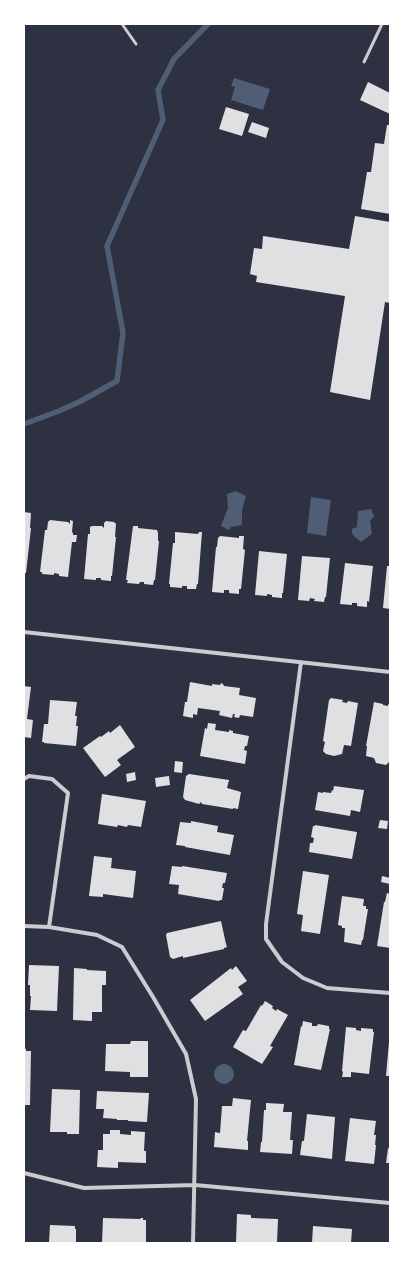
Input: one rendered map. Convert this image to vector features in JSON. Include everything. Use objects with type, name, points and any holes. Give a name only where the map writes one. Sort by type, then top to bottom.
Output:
[{"type":"street","points":[[24,632],[390,672]]},
{"type":"street","points":[[301,662],[266,924],[266,939],[282,962],[303,978],[327,988],[390,993]]},
{"type":"street","points":[[24,779],[29,776],[52,779],[68,793],[49,927]]},
{"type":"street","points":[[24,926],[49,927],[97,935],[122,947],[186,1054],[196,1099],[193,1243]]},
{"type":"street","points":[[24,1173],[84,1188],[195,1185],[390,1203]]},
{"type":"lane","points":[[122,24],[136,44]]},
{"type":"lane","points":[[364,62],[382,24]]},
{"type":"water","points":[[234,78],[270,89],[263,110],[231,100],[235,87],[231,86]]},
{"type":"water","points":[[236,491],[246,496],[242,510],[242,525],[231,527],[229,530],[221,526],[228,508],[227,494]]},
{"type":"water","points":[[311,497],[331,500],[326,536],[307,533]]},
{"type":"water","points":[[371,509],[374,516],[370,521],[372,534],[361,542],[353,535],[352,529],[357,527],[358,511]]},
{"type":"water","points":[[224,1064],[231,1067],[234,1074],[231,1081],[224,1084],[217,1081],[214,1074],[217,1067]]},
{"type":"building","points":[[368,82],[390,93],[390,114],[360,100]]},
{"type":"building","points":[[226,107],[249,114],[242,136],[219,129]]},
{"type":"building","points":[[252,122],[269,128],[266,138],[248,132]]},
{"type":"building","points":[[387,125],[390,125],[390,214],[361,209],[367,172],[371,172],[375,143],[384,144]]},
{"type":"building","points":[[355,216],[390,222],[390,303],[385,302],[370,400],[330,392],[345,296],[256,282],[257,276],[250,274],[254,248],[262,249],[263,236],[349,249]]},
{"type":"building","points":[[24,512],[31,513],[31,528],[26,573],[24,573]]},
{"type":"building","points":[[50,520],[68,522],[70,524],[70,520],[73,521],[72,532],[73,535],[77,535],[76,542],[72,542],[68,577],[59,576],[59,574],[54,573],[54,575],[42,574],[42,572],[40,572],[45,530],[47,530],[48,522]]},
{"type":"building","points":[[106,521],[114,522],[116,524],[111,581],[101,580],[101,578],[96,578],[96,580],[84,579],[90,527],[102,526],[104,528],[104,523]]},
{"type":"building","points":[[133,526],[157,530],[159,541],[155,580],[153,585],[144,584],[144,582],[140,582],[139,584],[127,583],[128,580],[126,580]]},
{"type":"building","points":[[175,532],[198,534],[199,532],[202,532],[198,584],[196,589],[187,589],[187,586],[182,586],[182,588],[170,587],[169,584],[173,543],[175,543]]},
{"type":"building","points":[[220,536],[239,538],[239,536],[244,536],[243,549],[245,550],[241,589],[239,589],[239,594],[229,593],[229,590],[224,590],[224,593],[212,592],[216,547]]},
{"type":"building","points":[[259,551],[287,554],[282,598],[272,597],[272,595],[267,594],[267,596],[255,595]]},
{"type":"building","points":[[302,556],[330,558],[326,597],[324,602],[314,601],[315,599],[310,598],[309,601],[298,600]]},
{"type":"building","points":[[345,563],[373,566],[369,602],[367,601],[367,607],[357,606],[357,603],[352,603],[352,605],[340,604]]},
{"type":"building","points":[[387,566],[390,566],[390,609],[383,608]]},
{"type":"building","points":[[190,682],[212,686],[212,684],[220,685],[221,683],[224,686],[240,688],[239,695],[256,698],[253,717],[240,715],[239,718],[234,717],[235,714],[233,714],[232,718],[219,715],[220,711],[198,708],[197,715],[193,714],[193,718],[183,716]]},
{"type":"building","points":[[24,686],[31,687],[27,719],[33,720],[31,738],[24,737]]},
{"type":"building","points":[[331,698],[343,700],[342,702],[347,703],[348,701],[358,703],[351,746],[344,745],[342,754],[334,756],[326,754],[323,751],[329,700]]},
{"type":"building","points":[[50,700],[77,702],[75,716],[77,716],[76,726],[78,726],[76,746],[42,742],[44,724],[48,724]]},
{"type":"building","points":[[374,702],[388,706],[388,704],[390,705],[390,761],[386,765],[376,763],[374,758],[366,756],[366,746]]},
{"type":"building","points":[[208,723],[216,724],[215,730],[229,732],[229,730],[233,731],[233,733],[249,736],[247,746],[245,746],[244,750],[247,751],[245,764],[200,756],[205,728],[207,729]]},
{"type":"building","points":[[120,725],[135,747],[117,760],[121,765],[105,777],[83,748],[109,731],[110,733]]},
{"type":"building","points":[[175,761],[183,762],[182,773],[174,772]]},
{"type":"building","points":[[135,772],[136,780],[127,782],[126,774]]},
{"type":"building","points":[[189,774],[229,780],[227,788],[241,792],[238,809],[202,804],[201,802],[199,804],[185,800],[183,797],[186,776]]},
{"type":"building","points":[[169,776],[170,785],[156,787],[155,778]]},
{"type":"building","points":[[334,786],[364,790],[360,812],[351,810],[350,816],[315,810],[318,792],[331,793]]},
{"type":"building","points":[[102,794],[146,801],[141,827],[128,825],[127,827],[118,825],[117,827],[98,824]]},
{"type":"building","points":[[380,820],[388,821],[387,829],[378,828]]},
{"type":"building","points":[[191,821],[218,826],[217,832],[234,835],[230,855],[176,845],[180,822],[191,823]]},
{"type":"building","points":[[315,825],[357,832],[352,859],[309,852],[310,843],[313,843],[314,838],[311,837],[313,826]]},
{"type":"building","points":[[94,856],[112,858],[111,868],[136,871],[133,898],[103,894],[103,897],[89,896]]},
{"type":"building","points":[[172,866],[182,866],[227,873],[225,883],[223,883],[222,888],[224,888],[222,900],[219,901],[178,894],[179,885],[169,884]]},
{"type":"building","points":[[303,871],[329,875],[320,934],[301,931],[303,915],[297,914]]},
{"type":"building","points":[[382,876],[390,878],[390,884],[381,882]]},
{"type":"building","points":[[387,893],[390,894],[390,948],[377,946],[384,902]]},
{"type":"building","points":[[342,896],[364,899],[363,906],[366,906],[366,909],[368,909],[361,945],[344,942],[345,928],[338,925]]},
{"type":"building","points":[[221,921],[227,947],[224,949],[183,958],[183,956],[173,959],[170,957],[166,935],[167,933]]},
{"type":"building","points":[[29,965],[59,966],[57,1011],[30,1010],[31,996],[30,985],[28,985]]},
{"type":"building","points":[[236,966],[247,981],[238,987],[243,994],[205,1021],[190,1000],[231,968],[232,970]]},
{"type":"building","points":[[74,968],[106,971],[106,985],[102,985],[102,1012],[92,1012],[92,1021],[73,1020]]},
{"type":"building","points":[[265,1001],[273,1006],[272,1008],[276,1011],[277,1009],[288,1015],[270,1046],[273,1047],[262,1064],[233,1047],[243,1030],[246,1031],[261,1005],[262,1006]]},
{"type":"building","points":[[303,1021],[312,1023],[312,1026],[317,1026],[318,1024],[329,1026],[330,1029],[321,1070],[294,1065]]},
{"type":"building","points":[[346,1027],[356,1028],[356,1030],[361,1031],[361,1028],[373,1029],[374,1032],[369,1074],[351,1072],[351,1077],[342,1077]]},
{"type":"building","points":[[131,1041],[148,1041],[148,1077],[130,1077],[130,1072],[105,1071],[106,1044],[130,1044]]},
{"type":"building","points":[[389,1042],[390,1076],[386,1076]]},
{"type":"building","points":[[24,1048],[26,1051],[31,1051],[30,1105],[24,1105]]},
{"type":"building","points":[[52,1089],[80,1090],[79,1134],[50,1132]]},
{"type":"building","points":[[97,1091],[149,1093],[147,1122],[103,1118],[104,1109],[96,1109]]},
{"type":"building","points":[[233,1098],[251,1100],[247,1141],[248,1150],[214,1147],[215,1132],[220,1133],[222,1106],[232,1106]]},
{"type":"building","points":[[266,1103],[284,1104],[283,1112],[292,1112],[290,1140],[293,1140],[292,1154],[260,1152]]},
{"type":"building","points":[[307,1114],[335,1117],[332,1159],[300,1155],[302,1141],[304,1141]]},
{"type":"building","points":[[350,1118],[376,1121],[374,1135],[376,1135],[376,1145],[374,1164],[345,1161]]},
{"type":"building","points":[[110,1130],[120,1130],[120,1134],[131,1135],[131,1131],[145,1132],[144,1151],[146,1151],[146,1163],[118,1162],[118,1168],[97,1167],[98,1150],[103,1150],[103,1134],[110,1134]]},
{"type":"building","points":[[388,1148],[390,1149],[390,1163],[386,1163]]},
{"type":"building","points":[[237,1214],[251,1215],[251,1218],[278,1219],[277,1243],[236,1243]]},
{"type":"building","points":[[103,1218],[143,1218],[143,1220],[146,1220],[146,1243],[102,1243]]},
{"type":"building","points":[[50,1225],[75,1226],[76,1243],[49,1243]]},
{"type":"building","points":[[313,1226],[352,1229],[351,1243],[312,1243]]},
{"type":"waterway","points":[[24,424],[81,401],[117,381],[123,333],[107,246],[163,120],[158,90],[174,59],[208,24]]}]
